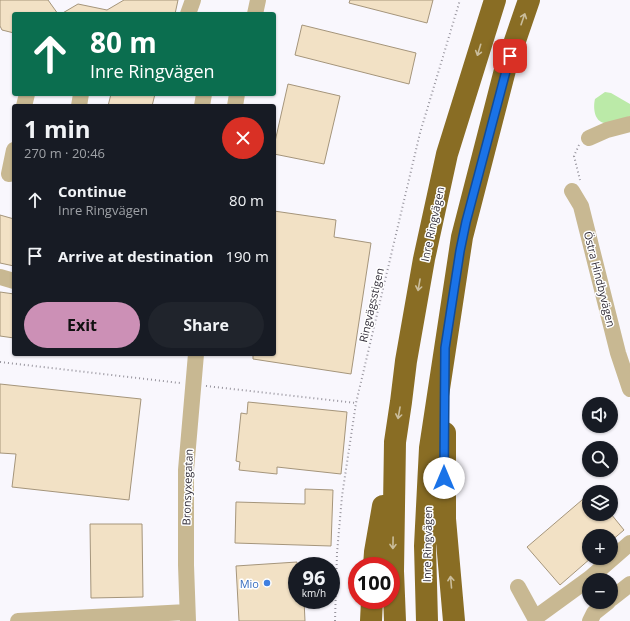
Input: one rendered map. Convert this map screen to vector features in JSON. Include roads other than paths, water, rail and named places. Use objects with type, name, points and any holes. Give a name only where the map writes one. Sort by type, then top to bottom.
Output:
[{"type":"highway","name":"Inre Ringvägen","points":[[395,621],[393,571],[395,442],[414,316],[435,205],[459,113],[495,0]]},
{"type":"highway","name":"Inre Ringvägen","points":[[427,621],[425,546],[430,448],[462,237],[505,70],[529,0]]},
{"type":"highway","points":[[445,348],[445,519],[454,621]]},
{"type":"highway","points":[[375,557],[395,442]]},
{"type":"highway","points":[[371,621],[372,609]]},
{"type":"street","points":[[189,12],[193,0]]},
{"type":"street","points":[[255,12],[258,0]]},
{"type":"street","points":[[589,138],[607,130],[630,124]]},
{"type":"street","points":[[8,173],[12,158]]},
{"type":"street","name":"Östra Hindbyvägen","points":[[576,186],[624,351],[630,389]]},
{"type":"street","points":[[0,277],[12,280]]},
{"type":"street","name":"Bronsyxegatan","points":[[188,617],[186,470],[196,356]]},
{"type":"street","points":[[597,573],[630,543]]},
{"type":"street","points":[[618,593],[630,584]]},
{"type":"street","points":[[518,587],[534,618],[582,585]]},
{"type":"street","points":[[590,621],[594,613],[599,609]]},
{"type":"street","points":[[18,621],[188,617]]},
{"type":"place","name":"Mio","points":[[267,583]]}]
